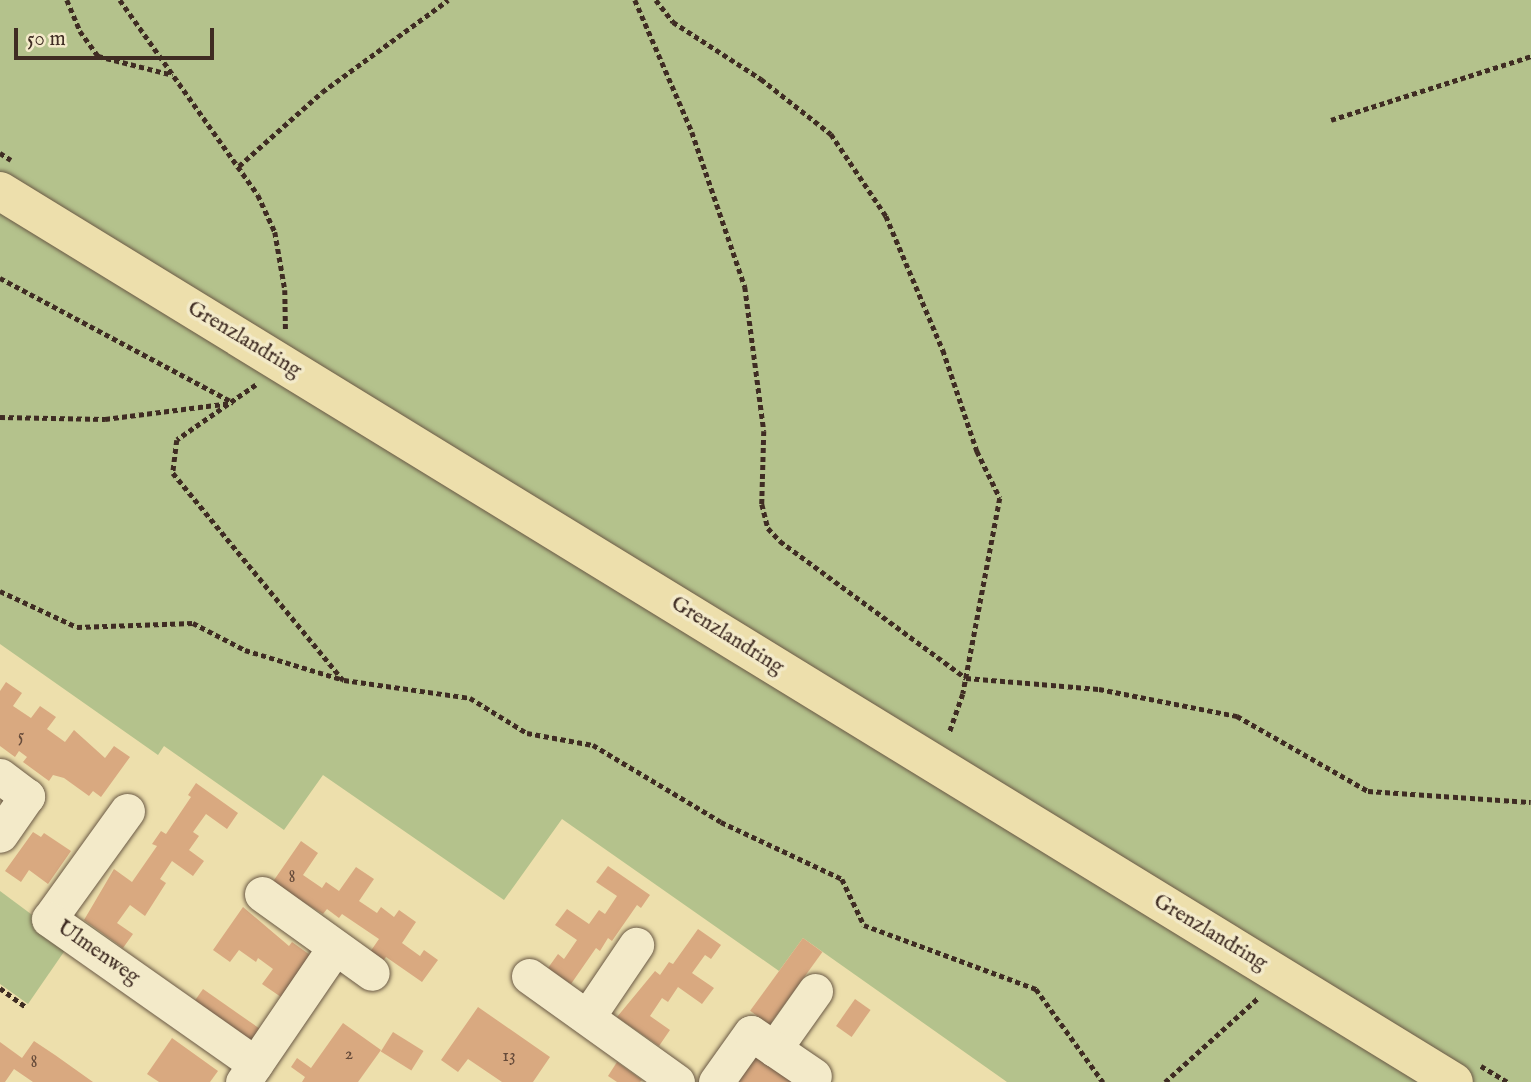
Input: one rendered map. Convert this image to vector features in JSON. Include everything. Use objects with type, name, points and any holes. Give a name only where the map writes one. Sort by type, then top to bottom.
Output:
[{"type":"main road","name":"Grenzlandring","points":[[0,191],[265,371],[1454,1082]]},
{"type":"street","points":[[0,776],[27,796],[0,835]]},
{"type":"street","name":"Ulmenweg","points":[[127,811],[49,919],[249,1073],[335,947]]},
{"type":"street","points":[[262,894],[372,973]]},
{"type":"street","points":[[588,1016],[636,945]]},
{"type":"street","points":[[529,976],[677,1082]]},
{"type":"street","points":[[774,1049],[815,991]]},
{"type":"street","points":[[716,1082],[751,1033],[814,1076]]},
{"type":"path","points":[[67,0],[80,31],[98,56],[174,75]]},
{"type":"path","points":[[120,0],[239,166],[275,232],[285,290],[286,332],[265,371],[235,403],[177,440],[173,473],[344,680]]},
{"type":"path","points":[[239,166],[322,92],[448,0]]},
{"type":"path","points":[[635,0],[692,132],[745,288],[758,357],[764,431],[762,504],[768,528],[796,553],[966,678],[1099,689],[1237,716],[1368,791],[1531,802]]},
{"type":"path","points":[[656,0],[673,22],[761,79],[831,134],[886,216],[1000,498],[966,678],[947,738]]},
{"type":"path","points":[[1331,120],[1531,56]]},
{"type":"path","points":[[0,278],[235,403]]},
{"type":"path","points":[[0,417],[106,419],[235,403]]},
{"type":"path","points":[[0,591],[77,627],[193,623],[245,650],[344,680],[471,698],[527,733],[593,745],[721,822],[842,879],[864,925],[1036,989],[1103,1082]]},
{"type":"path","points":[[0,988],[25,1006]]},
{"type":"path","points":[[1165,1082],[1259,997]]},
{"type":"green space","points":[[0,0],[1531,0],[1531,1082],[1007,1082],[803,938],[779,971],[562,819],[504,900],[323,775],[284,830],[164,746],[158,755],[0,644]]},
{"type":"green space","points":[[0,891],[70,943],[28,1004],[0,984]]},
{"type":"building","points":[[6,682],[22,693],[13,706],[31,718],[40,706],[56,717],[47,729],[65,742],[74,730],[105,758],[114,746],[130,757],[101,797],[93,791],[89,796],[64,778],[53,775],[49,781],[23,762],[27,757],[19,751],[15,757],[0,746],[0,691]]},
{"type":"building","points":[[196,783],[238,813],[227,829],[206,814],[193,832],[199,836],[189,850],[204,861],[193,876],[172,861],[160,879],[166,883],[145,916],[130,905],[117,923],[133,934],[123,948],[84,920],[114,869],[132,882],[157,846],[152,844],[161,831],[166,834],[191,797],[188,795]]},
{"type":"building","points":[[33,832],[41,837],[44,833],[71,851],[48,884],[29,870],[21,882],[5,871]]},
{"type":"building","points":[[301,841],[318,853],[303,875],[322,888],[326,882],[339,891],[356,867],[374,879],[359,901],[377,913],[381,907],[394,917],[399,910],[416,922],[402,943],[420,956],[424,950],[438,960],[422,982],[386,957],[383,961],[370,952],[379,939],[342,914],[339,918],[327,909],[323,914],[272,883]]},
{"type":"building","points":[[608,866],[650,895],[641,908],[637,905],[612,941],[608,938],[600,951],[596,948],[571,984],[548,968],[558,954],[564,959],[577,940],[555,925],[567,909],[589,924],[599,910],[605,914],[617,896],[596,882]]},
{"type":"building","points":[[243,907],[289,946],[292,942],[310,955],[281,997],[262,984],[273,969],[258,958],[256,962],[239,950],[230,962],[213,950]]},
{"type":"building","points":[[698,929],[721,945],[711,959],[705,955],[692,973],[714,988],[702,1004],[678,987],[668,1002],[662,998],[650,1016],[670,1030],[659,1046],[617,1017],[655,971],[660,975],[669,962],[673,964]]},
{"type":"building","points":[[803,938],[822,952],[770,1025],[750,1011]]},
{"type":"building","points":[[203,989],[269,1035],[256,1053],[190,1007]]},
{"type":"building","points":[[855,999],[871,1010],[852,1037],[836,1026]]},
{"type":"building","points":[[478,1007],[550,1057],[533,1082],[502,1082],[468,1059],[458,1072],[441,1060]]},
{"type":"building","points":[[343,1023],[381,1050],[358,1082],[302,1082],[305,1077],[291,1067],[297,1058],[311,1068]]},
{"type":"building","points":[[393,1032],[424,1051],[411,1071],[381,1052]]},
{"type":"building","points":[[172,1038],[218,1071],[210,1082],[159,1082],[147,1074]]},
{"type":"building","points":[[34,1041],[93,1082],[33,1082],[14,1069],[5,1082],[0,1082],[0,1042],[22,1058]]},
{"type":"building","points":[[757,1053],[793,1079],[791,1082],[737,1082]]},
{"type":"building","points":[[617,1062],[642,1080],[617,1082],[608,1076]]}]
